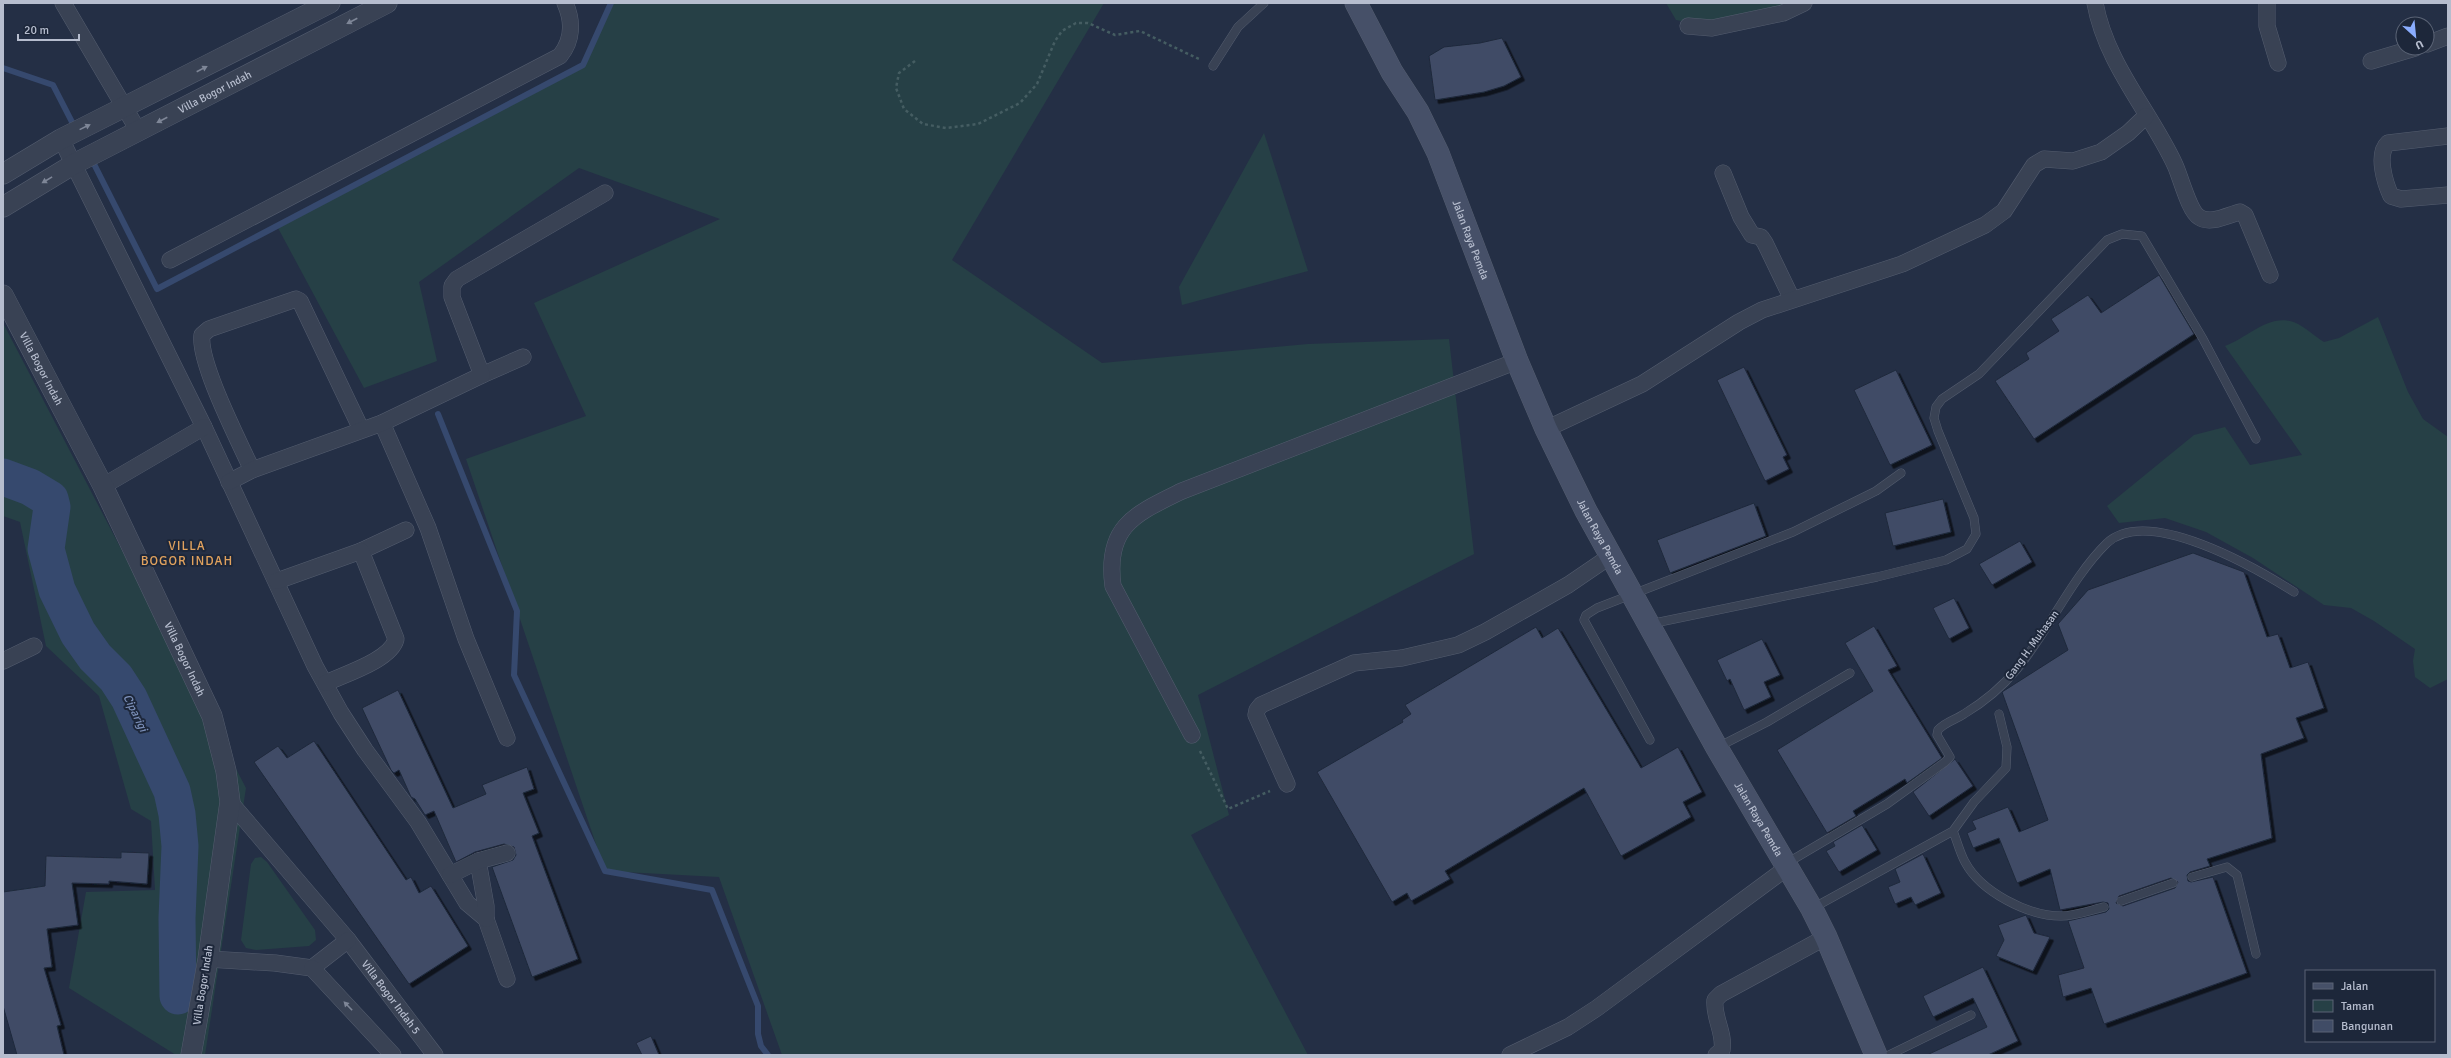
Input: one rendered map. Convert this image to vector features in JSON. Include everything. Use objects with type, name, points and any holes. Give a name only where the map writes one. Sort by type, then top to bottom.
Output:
[{"type":"main road","name":"Jalan Raya Pemda","points":[[1356,3],[1392,72],[1418,112],[1438,153],[1517,361],[1546,428],[1586,511],[1612,555],[1717,748],[1812,908],[1826,936],[1876,1055]]},
{"type":"street","points":[[63,3],[139,132]]},
{"type":"street","points":[[3,174],[61,139],[125,108],[330,3]]},
{"type":"street","name":"Villa Bogor Indah","points":[[3,207],[74,164],[139,132],[387,3]]},
{"type":"street","points":[[170,260],[560,56],[567,48],[571,30],[570,13],[565,3]]},
{"type":"street","points":[[1688,26],[1712,28],[1783,13],[1804,3]]},
{"type":"street","points":[[2095,3],[2117,65],[2174,163],[2193,211],[2200,218],[2211,220],[2240,212],[2245,215],[2270,275]]},
{"type":"street","points":[[2267,3],[2267,26],[2278,62]]},
{"type":"street","points":[[2435,41],[2448,36]]},
{"type":"street","points":[[2371,61],[2395,54]]},
{"type":"street","points":[[1546,428],[1642,384],[1739,322],[1762,310],[1902,264],[1985,225],[2004,212],[2034,165],[2044,159],[2070,162],[2101,152],[2128,133],[2146,116]]},
{"type":"street","points":[[2448,136],[2388,143],[2383,147],[2382,156],[2387,187],[2391,196],[2401,199],[2448,195]]},
{"type":"street","points":[[61,139],[204,427],[277,581],[315,666],[326,683],[341,713],[418,822],[467,903],[486,918]]},
{"type":"street","points":[[1723,173],[1740,217],[1752,235],[1761,238],[1766,243],[1792,299]]},
{"type":"street","points":[[482,375],[452,296],[452,286],[457,279],[605,193]]},
{"type":"street","name":"Villa Bogor Indah","points":[[3,295],[103,486],[212,716],[226,771],[230,802],[208,959],[191,1055]]},
{"type":"street","points":[[252,470],[205,363],[201,341],[202,335],[209,329],[296,299],[300,301],[361,429]]},
{"type":"street","points":[[229,482],[252,470],[382,422],[523,357]]},
{"type":"street","points":[[1192,735],[1113,586],[1111,570],[1116,541],[1127,523],[1141,511],[1182,491],[1517,361]]},
{"type":"street","points":[[382,422],[428,528],[466,639],[507,738]]},
{"type":"street","points":[[103,486],[204,427]]},
{"type":"street","points":[[277,581],[361,551],[406,530]]},
{"type":"street","points":[[326,683],[388,654],[395,643],[396,639],[361,551]]},
{"type":"street","points":[[1287,784],[1256,716],[1257,710],[1261,705],[1354,663],[1420,654],[1458,644],[1485,632],[1568,585],[1612,555]]},
{"type":"street","points":[[3,661],[34,646]]},
{"type":"street","name":"Villa Bogor Indah 5","points":[[230,802],[348,940],[435,1055]]},
{"type":"street","points":[[450,875],[478,861],[507,853]]},
{"type":"street","points":[[478,861],[486,906],[486,918],[507,979]]},
{"type":"street","points":[[1510,1055],[1568,1027],[1597,1008],[1787,865]]},
{"type":"street","points":[[1716,1055],[1722,1050],[1723,1042],[1714,1007],[1715,1000],[1721,994],[1826,936]]},
{"type":"street","points":[[312,968],[348,940]]},
{"type":"street","points":[[208,959],[281,964],[312,968],[393,1055]]},
{"type":"lane","points":[[1213,66],[1238,27],[1264,3]]},
{"type":"lane","points":[[1649,625],[1877,577],[1946,560],[1967,549],[1976,534],[1974,518],[1938,431],[1934,418],[1936,407],[1942,399],[1979,374],[2107,240],[2122,234],[2142,236],[2203,339],[2256,439]]},
{"type":"lane","points":[[1650,740],[1584,620],[1586,615],[1597,608],[1634,595],[1833,514],[1876,491],[1901,473]]},
{"type":"lane","name":"Gang H. Muhasan","points":[[1787,865],[1887,804],[1945,762],[1950,757],[1949,752],[1937,735],[1938,730],[1964,714],[2000,687],[2018,668],[2101,550],[2120,535],[2132,532],[2164,532],[2186,539],[2259,570],[2294,592]]},
{"type":"lane","points":[[1717,748],[1767,722],[1850,673]]},
{"type":"lane","points":[[1812,908],[1953,831],[1974,802],[2006,768],[2007,747],[1999,714]]},
{"type":"lane","points":[[1953,831],[1965,863],[1982,884],[1998,895],[2033,911],[2062,916],[2104,907]]},
{"type":"lane","points":[[2192,877],[2227,867],[2237,875],[2256,954]]},
{"type":"lane","points":[[2121,901],[2173,883]]},
{"type":"lane","points":[[1889,1055],[1971,1015]]},
{"type":"path","points":[[915,61],[899,73],[896,88],[904,109],[923,124],[946,128],[978,124],[1020,103],[1037,84],[1058,36],[1076,23],[1088,23],[1115,35],[1140,31],[1213,66]]},
{"type":"path","points":[[1192,735],[1228,809],[1287,784]]},
{"type":"green space","points":[[609,3],[1104,3],[952,260],[1102,363],[1308,344],[1449,339],[1474,554],[1198,695],[1229,815],[1191,835],[1308,1055],[782,1055],[719,877],[605,871],[466,459],[586,416],[534,303],[720,219],[579,168],[419,282],[437,361],[364,388],[278,228],[583,65]]},
{"type":"green space","points":[[1666,3],[1797,3],[1773,14],[1692,23],[1676,20]]},
{"type":"green space","points":[[1264,133],[1308,271],[1182,305],[1179,287]]},
{"type":"green space","points":[[2378,317],[2408,392],[2423,419],[2448,437],[2448,679],[2430,688],[2415,677],[2413,661],[2415,649],[2374,621],[2351,608],[2324,605],[2253,558],[2206,532],[2165,518],[2119,523],[2107,506],[2194,435],[2225,427],[2250,465],[2302,455],[2225,346],[2265,325],[2281,320],[2294,322],[2324,342],[2339,338]]},
{"type":"green space","points":[[3,323],[246,788],[205,1055],[176,1055],[69,988],[86,892],[155,890],[151,821],[131,809],[99,696],[46,646],[20,522],[3,516]]},
{"type":"green space","points":[[261,857],[267,862],[315,930],[316,940],[309,946],[256,950],[246,948],[241,940],[251,864],[255,858]]},
{"type":"building","points":[[1502,38],[1521,77],[1504,86],[1484,92],[1435,100],[1429,56],[1444,47],[1480,43]]},
{"type":"building","points":[[2159,275],[2194,334],[2034,439],[1995,381],[2029,359],[2026,353],[2059,331],[2051,319],[2088,295],[2101,313]]},
{"type":"building","points":[[1744,367],[1787,455],[1783,457],[1789,469],[1765,481],[1717,380]]},
{"type":"building","points":[[1896,370],[1932,445],[1890,465],[1854,390]]},
{"type":"building","points":[[1943,499],[1951,532],[1893,546],[1885,513]]},
{"type":"building","points":[[1754,503],[1766,536],[1670,573],[1657,540]]},
{"type":"building","points":[[2020,541],[2032,562],[1992,585],[1979,564]]},
{"type":"building","points":[[2193,553],[2244,572],[2267,637],[2278,634],[2290,668],[2308,662],[2324,708],[2296,718],[2304,738],[2261,754],[2272,838],[2207,859],[2210,866],[2190,872],[2187,875],[2188,881],[2191,882],[2213,877],[2247,973],[2104,1024],[2091,988],[2063,997],[2058,975],[2084,968],[2068,921],[2106,912],[2109,909],[2108,903],[2103,902],[2060,910],[2050,869],[2017,883],[1999,838],[1973,848],[1967,833],[1976,829],[1972,821],[2008,807],[2019,832],[2048,820],[2002,692],[2068,650],[2058,624],[2088,590]],"holes":[[[2171,878],[2178,882],[2175,888],[2123,906],[2116,903],[2119,896]]]},
{"type":"building","points":[[1954,598],[1969,628],[1949,639],[1933,608]]},
{"type":"building","points":[[1874,626],[1897,666],[1888,670],[1942,758],[1907,783],[1905,779],[1853,811],[1856,816],[1827,833],[1777,750],[1873,691],[1845,643]]},
{"type":"building","points":[[1536,627],[1542,638],[1558,628],[1641,768],[1678,747],[1702,792],[1683,802],[1691,817],[1621,856],[1584,788],[1445,871],[1450,879],[1411,901],[1407,893],[1392,902],[1317,772],[1403,722],[1402,720],[1411,714],[1405,705]]},
{"type":"building","points":[[1762,639],[1780,675],[1764,682],[1771,697],[1744,710],[1730,679],[1727,681],[1717,660]]},
{"type":"building","points":[[398,690],[453,808],[486,794],[482,785],[527,767],[534,789],[523,793],[539,833],[532,836],[578,959],[532,977],[492,867],[513,860],[516,855],[514,847],[504,844],[475,852],[456,862],[434,811],[425,815],[415,799],[411,797],[399,770],[394,773],[391,770],[362,708]]},
{"type":"building","points":[[314,741],[406,880],[411,877],[419,893],[431,886],[468,946],[409,984],[254,762],[278,746],[287,758]]},
{"type":"building","points":[[1955,759],[1973,786],[1929,816],[1913,792]]},
{"type":"building","points":[[1862,825],[1877,850],[1839,872],[1826,851],[1835,846],[1833,842]]},
{"type":"building","points":[[121,852],[149,853],[147,884],[109,881],[109,884],[72,883],[78,925],[47,929],[52,967],[44,968],[61,1025],[57,1026],[64,1055],[17,1055],[3,1006],[3,892],[45,886],[46,856],[121,858]]},
{"type":"building","points":[[1923,854],[1941,893],[1915,905],[1911,897],[1895,904],[1888,887],[1900,882],[1895,869]]},
{"type":"building","points":[[2026,915],[2034,933],[2050,937],[2033,971],[1996,956],[2004,940],[1998,925]]},
{"type":"building","points":[[1983,967],[2018,1041],[1988,1055],[1927,1055],[1987,1027],[1973,998],[1933,1017],[1923,996]]},
{"type":"building","points":[[651,1036],[659,1055],[642,1055],[636,1043]]},
{"type":"waterway","points":[[93,162],[157,289],[583,65],[611,3]]},
{"type":"waterway","points":[[3,68],[53,85],[73,124]]},
{"type":"waterway","points":[[438,414],[517,611],[514,675],[605,871],[712,890],[758,1006],[758,1034],[761,1046],[768,1055]]},
{"type":"waterway","name":"Ciparigi","points":[[3,477],[30,487],[50,499],[52,507],[46,549],[57,590],[78,633],[95,657],[116,678],[129,698],[172,791],[177,814],[180,846],[177,918],[178,996]]},
{"type":"district","name":"VILLA BOGOR INDAH","points":[[187,554]]}]
